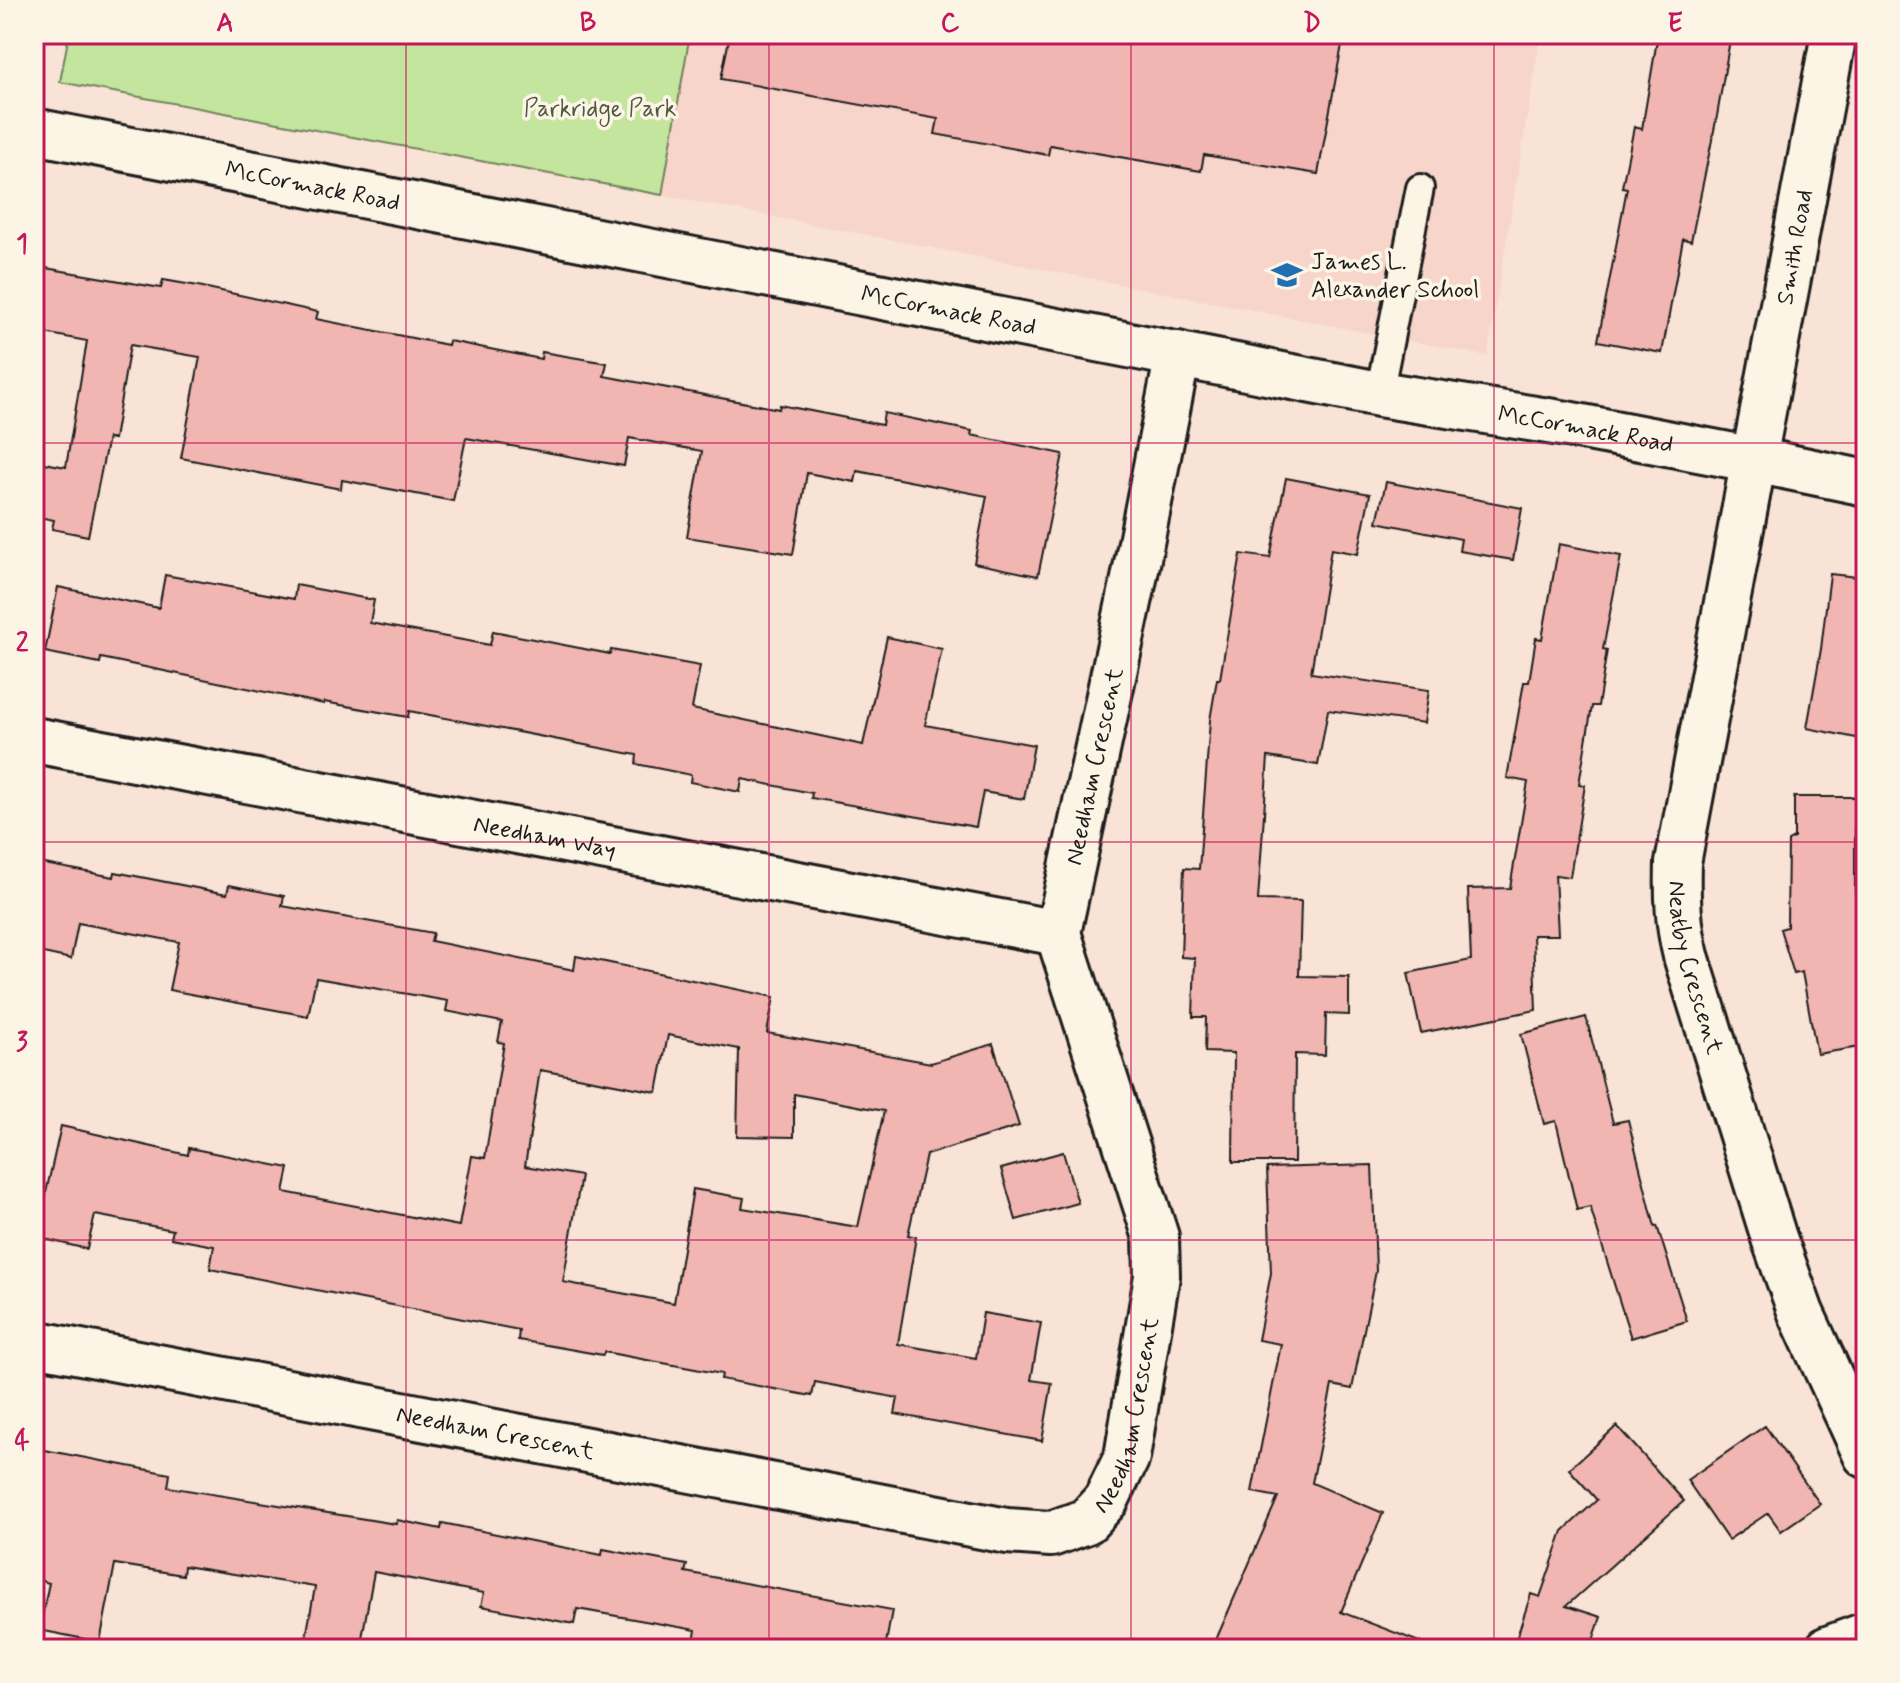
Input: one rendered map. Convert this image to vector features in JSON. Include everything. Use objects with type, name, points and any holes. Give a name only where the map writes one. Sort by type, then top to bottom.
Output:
[{"type":"street","name":"Smith Road","points":[[1755,460],[1834,34]]},
{"type":"street","name":"McCormack Road","points":[[34,131],[1379,394],[1567,424],[1866,483]]},
{"type":"street","name":"Needham Crescent","points":[[34,1343],[1007,1531],[1051,1534],[1087,1521],[1106,1500],[1127,1457],[1157,1276],[1156,1237],[1058,933],[1134,579],[1178,354]]},
{"type":"street","name":"Neatby Crescent","points":[[1755,460],[1678,863],[1678,926],[1769,1223],[1801,1313],[1866,1455]]},
{"type":"street","name":"Needham Way","points":[[34,740],[1058,933]]},
{"type":"street","points":[[1828,1649],[1866,1635]]},
{"type":"lane","points":[[1379,394],[1420,188]]},
{"type":"shaded area","name":"James L. Alexander School","points":[[690,34],[1541,34],[1487,356],[662,195]]},
{"type":"green space","name":"Parkridge Park","points":[[69,34],[690,34],[662,195],[60,82]]},
{"type":"building","points":[[730,34],[1344,34],[1318,174],[1204,155],[1201,171],[1050,145],[1048,155],[935,134],[938,119],[721,79]]},
{"type":"building","points":[[1658,34],[1731,34],[1691,241],[1683,239],[1662,353],[1598,341],[1627,188],[1622,187],[1634,127],[1642,129]]},
{"type":"building","points":[[34,266],[161,288],[163,280],[198,286],[318,312],[316,319],[448,345],[449,341],[541,359],[542,352],[607,363],[604,376],[882,425],[884,413],[1063,454],[1038,576],[974,563],[987,496],[857,471],[855,482],[807,473],[793,554],[687,537],[702,451],[629,438],[624,466],[466,438],[453,501],[342,480],[341,489],[181,458],[200,357],[130,345],[114,439],[108,438],[88,536],[52,529],[54,520],[34,516],[34,461],[66,467],[87,341],[34,331]]},
{"type":"building","points":[[1286,478],[1370,494],[1358,554],[1331,549],[1311,673],[1429,690],[1424,723],[1328,710],[1318,765],[1268,757],[1258,900],[1301,901],[1299,976],[1349,977],[1349,1015],[1326,1014],[1325,1055],[1295,1054],[1294,1162],[1233,1162],[1234,1053],[1205,1052],[1206,1017],[1193,1017],[1195,958],[1181,957],[1184,868],[1199,869],[1210,720],[1241,554],[1270,558]]},
{"type":"building","points":[[1386,482],[1522,508],[1513,560],[1459,551],[1461,539],[1377,522]]},
{"type":"building","points":[[1559,544],[1621,556],[1603,649],[1607,650],[1598,706],[1592,706],[1579,784],[1585,785],[1570,877],[1555,875],[1558,935],[1533,935],[1536,1010],[1421,1033],[1408,973],[1471,960],[1468,889],[1510,888],[1528,782],[1507,778],[1524,682],[1529,682],[1536,638],[1542,639]]},
{"type":"building","points":[[1830,574],[1866,578],[1866,740],[1807,728]]},
{"type":"building","points":[[165,575],[294,599],[296,585],[374,600],[370,623],[490,645],[493,631],[610,654],[611,650],[700,666],[692,709],[863,745],[887,637],[942,649],[925,725],[1034,745],[1024,799],[983,792],[976,827],[811,798],[812,793],[742,779],[740,792],[690,782],[691,775],[636,764],[637,755],[409,711],[408,717],[324,704],[101,658],[100,663],[45,652],[58,587],[159,608]]},
{"type":"building","points":[[1794,797],[1855,797],[1855,892],[1866,927],[1866,1046],[1817,1054],[1802,972],[1794,974],[1780,929],[1787,927],[1788,841],[1794,838]]},
{"type":"building","points":[[34,862],[114,877],[115,872],[227,894],[229,885],[284,896],[282,906],[433,933],[431,941],[574,970],[576,956],[774,997],[767,1033],[931,1063],[993,1044],[1019,1126],[926,1155],[908,1235],[916,1237],[898,1344],[976,1358],[983,1313],[1041,1323],[1031,1380],[1052,1383],[1042,1441],[895,1414],[898,1398],[815,1382],[812,1396],[721,1379],[722,1374],[518,1340],[519,1330],[210,1269],[214,1246],[171,1238],[173,1230],[95,1215],[87,1249],[36,1237],[61,1126],[188,1155],[189,1148],[289,1168],[284,1192],[459,1226],[472,1156],[485,1158],[504,1043],[498,1042],[502,1022],[446,1011],[448,1001],[316,978],[308,1016],[169,990],[179,942],[78,923],[71,959],[34,951]],"holes":[[[668,1035],[739,1049],[737,1136],[794,1137],[794,1094],[884,1111],[858,1227],[742,1208],[744,1198],[693,1189],[674,1303],[563,1282],[581,1176],[525,1166],[540,1070],[657,1092]]]},
{"type":"building","points":[[1586,1017],[1613,1123],[1628,1120],[1655,1227],[1687,1321],[1631,1338],[1590,1207],[1577,1210],[1556,1121],[1544,1124],[1521,1034]]},
{"type":"building","points":[[1063,1152],[1078,1203],[1016,1220],[1001,1169]]},
{"type":"building","points":[[1372,1165],[1376,1271],[1352,1389],[1332,1385],[1312,1483],[1383,1513],[1341,1612],[1430,1646],[1429,1649],[1212,1649],[1278,1497],[1252,1492],[1281,1344],[1258,1340],[1271,1273],[1267,1168]]},
{"type":"building","points":[[1617,1426],[1684,1501],[1566,1606],[1601,1617],[1590,1649],[1513,1649],[1531,1594],[1540,1597],[1563,1531],[1597,1500],[1569,1469]]},
{"type":"building","points":[[1765,1426],[1820,1504],[1781,1531],[1768,1513],[1728,1540],[1687,1480]]},
{"type":"building","points":[[34,1448],[170,1474],[168,1487],[396,1524],[397,1520],[441,1529],[442,1523],[602,1555],[603,1549],[687,1565],[685,1572],[892,1610],[885,1649],[693,1649],[696,1630],[577,1609],[574,1624],[481,1606],[484,1593],[374,1572],[360,1649],[304,1649],[315,1587],[184,1566],[183,1575],[115,1564],[100,1642],[39,1630],[49,1583],[34,1579]]},
{"type":"place","name":"James L. Alexander School","points":[[1287,275]]}]
